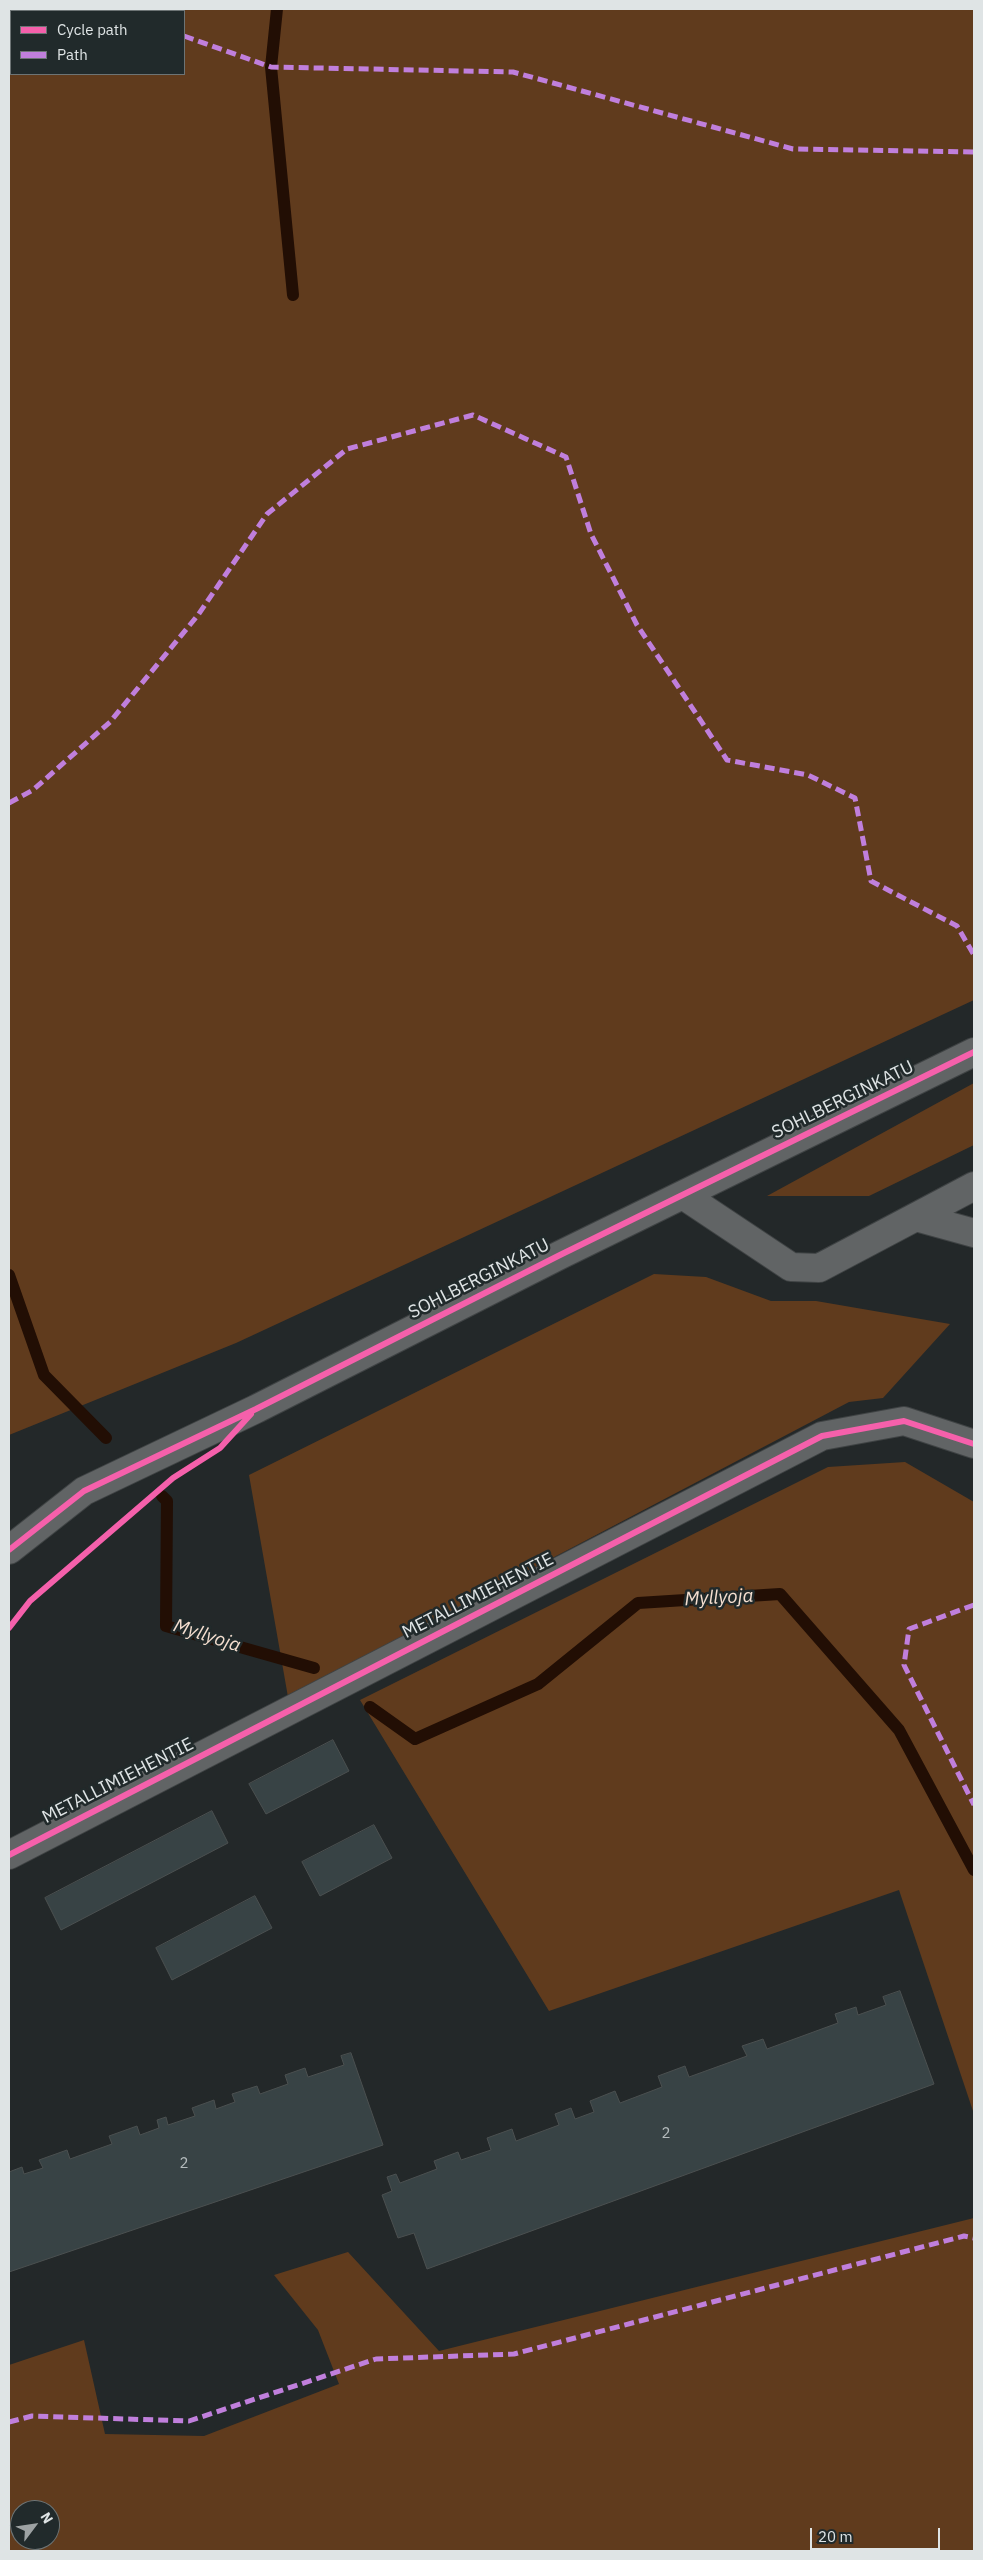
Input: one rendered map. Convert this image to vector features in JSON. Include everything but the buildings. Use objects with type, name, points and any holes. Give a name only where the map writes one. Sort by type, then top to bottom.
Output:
[{"type":"street","name":"SOHLBERGINKATU","points":[[9,1550],[84,1491],[256,1409],[560,1255],[974,1052]]},
{"type":"street","points":[[683,1195],[791,1268],[819,1268],[974,1186]]},
{"type":"street","points":[[916,1217],[974,1233]]},
{"type":"street","name":"METALLIMIEHENTIE","points":[[9,1855],[822,1436],[904,1420],[974,1444]]},
{"type":"shaded area","points":[[9,9],[974,9],[974,1000],[236,1343],[9,1435]]},
{"type":"shaded area","points":[[974,1083],[974,1145],[869,1196],[767,1196]]},
{"type":"shaded area","points":[[654,1274],[706,1277],[771,1301],[816,1301],[950,1324],[883,1398],[849,1402],[288,1697],[249,1475]]},
{"type":"shaded area","points":[[905,1462],[974,1502],[974,2114],[899,1890],[549,2011],[360,1700],[828,1467]]},
{"type":"shaded area","points":[[974,2218],[974,2551],[9,2551],[9,2365],[84,2340],[105,2434],[204,2436],[339,2384],[318,2330],[274,2275],[348,2252],[439,2351]]},
{"type":"waterway","points":[[277,9],[271,67],[293,295]]},
{"type":"waterway","name":"Myllyoja","points":[[9,1275],[44,1375],[106,1438]]},
{"type":"waterway","name":"Myllyoja","points":[[162,1496],[167,1501],[166,1626],[314,1668]]},
{"type":"waterway","name":"Myllyoja","points":[[370,1707],[415,1739],[538,1684],[638,1603],[780,1594],[899,1730],[974,1870]]},
{"type":"marked path","points":[[105,9],[109,10]]},
{"type":"marked path","points":[[185,36],[271,67],[513,72],[793,149],[974,152]]},
{"type":"marked path","points":[[9,803],[33,790],[110,722],[198,615],[267,514],[347,449],[473,415],[566,457],[591,534],[637,625],[727,760],[808,775],[855,798],[871,881],[957,926],[974,955]]},
{"type":"marked path","points":[[974,1605],[909,1629],[904,1665],[974,1805]]},
{"type":"marked path","points":[[9,2422],[32,2416],[189,2421],[376,2359],[514,2354],[964,2236],[974,2238]]},
{"type":"cycle path","points":[[9,1550],[84,1491],[256,1409],[560,1255],[974,1052]]},
{"type":"cycle path","points":[[9,1628],[30,1601],[173,1478],[220,1448],[251,1414]]},
{"type":"cycle path","points":[[9,1855],[822,1436],[904,1421],[974,1444]]}]
